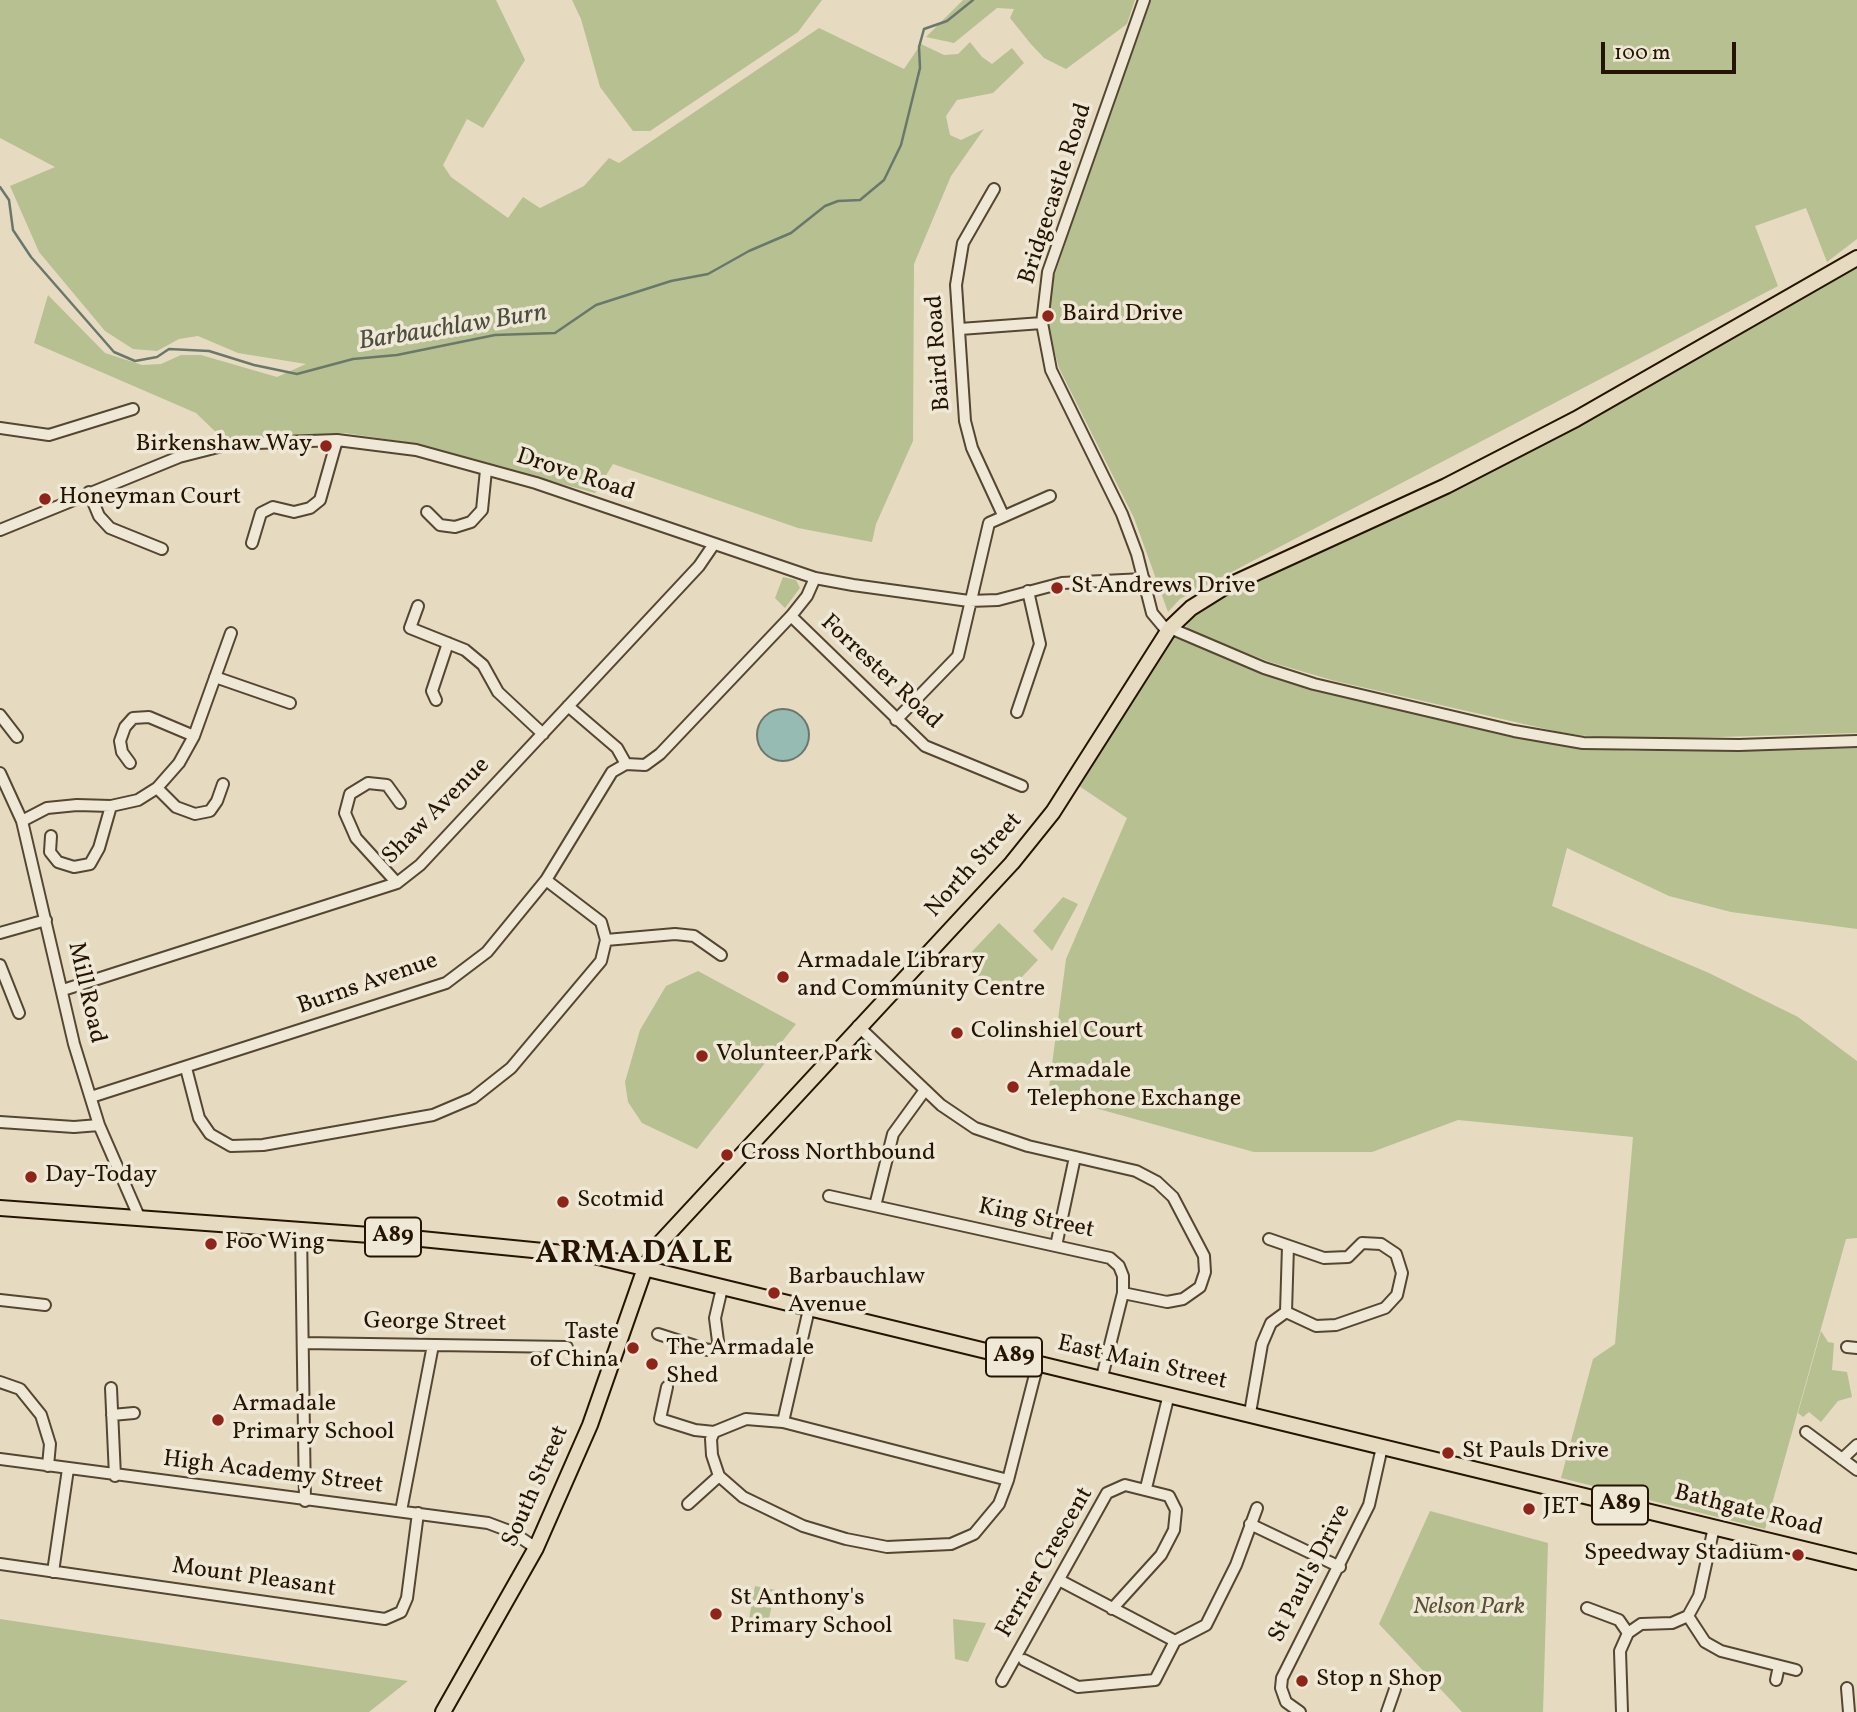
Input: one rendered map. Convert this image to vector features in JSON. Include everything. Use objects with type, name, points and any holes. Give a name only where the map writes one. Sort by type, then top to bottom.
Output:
[{"type":"main road","name":"North Street","points":[[645,1268],[659,1244],[677,1223],[1012,863],[1051,816],[1168,630],[1191,608],[1223,587],[1446,486],[1576,419],[1857,258]]},
{"type":"main road","name":"A89","points":[[0,1208],[581,1254],[645,1268]]},
{"type":"main road","name":"East Main Street","points":[[645,1268],[1382,1447]]},
{"type":"main road","name":"South Street","points":[[446,1711],[536,1548],[590,1425],[645,1268]]},
{"type":"main road","name":"Bathgate Road","points":[[1382,1447],[1857,1562]]},
{"type":"street","name":"Bridgecastle Road","points":[[1144,0],[1048,272],[1042,323],[1051,370],[1122,514],[1144,579],[1152,613],[1168,630]]},
{"type":"street","name":"Baird Road","points":[[994,189],[963,243],[957,263],[965,421],[972,448],[1003,515]]},
{"type":"street","points":[[960,329],[1042,323]]},
{"type":"street","points":[[0,428],[49,435],[133,409]]},
{"type":"street","points":[[252,543],[261,513],[273,507],[294,512],[310,508],[320,500],[337,440]]},
{"type":"street","name":"Drove Road","points":[[0,530],[178,457],[230,444],[337,440],[416,450],[536,483],[815,578],[969,601],[998,600],[1062,583],[1144,579]]},
{"type":"street","points":[[427,512],[440,525],[455,527],[471,522],[482,510],[486,470]]},
{"type":"street","points":[[89,492],[99,516],[110,528],[162,549]]},
{"type":"street","points":[[896,720],[958,656],[964,641],[969,601],[989,523],[1050,496]]},
{"type":"street","name":"Shaw Avenue","points":[[63,990],[397,883],[420,865],[543,734],[699,566],[714,544]]},
{"type":"street","points":[[568,706],[617,748],[626,764],[645,765],[660,754],[791,616],[807,596],[815,578]]},
{"type":"street","points":[[1017,712],[1040,644],[1028,591]]},
{"type":"street","points":[[418,606],[410,628],[466,650],[483,665],[498,691],[543,734]]},
{"type":"street","name":"Forrester Road","points":[[791,616],[925,746],[1021,786]]},
{"type":"street","points":[[1168,630],[1264,668],[1314,684],[1514,731],[1583,743],[1726,745],[1857,741]]},
{"type":"street","points":[[22,821],[47,808],[111,806],[138,800],[157,788],[179,763],[194,736],[231,633]]},
{"type":"street","points":[[436,700],[432,691],[448,643]]},
{"type":"street","points":[[215,677],[290,703]]},
{"type":"street","points":[[0,715],[18,737]]},
{"type":"street","points":[[130,763],[122,752],[120,741],[125,727],[133,718],[149,718],[194,736]]},
{"type":"street","name":"Burns Avenue","points":[[91,1097],[446,983],[487,952],[547,880],[612,772],[626,764]]},
{"type":"street","name":"Mill Road","points":[[0,773],[22,821],[74,1044],[99,1125],[140,1219]]},
{"type":"street","points":[[157,788],[176,807],[195,814],[209,811],[218,801],[223,783]]},
{"type":"street","points":[[397,883],[356,838],[345,813],[350,794],[368,783],[387,785],[400,803]]},
{"type":"street","points":[[51,836],[50,852],[58,863],[74,867],[90,864],[99,848],[111,806]]},
{"type":"street","points":[[186,1068],[199,1118],[211,1135],[231,1146],[263,1145],[433,1115],[473,1098],[511,1068],[601,961],[606,940],[601,922],[547,880]]},
{"type":"street","points":[[0,933],[46,920]]},
{"type":"street","points":[[606,940],[675,934],[694,936],[721,955]]},
{"type":"street","points":[[0,965],[19,1013]]},
{"type":"street","points":[[858,1026],[956,1117],[989,1135],[1136,1171],[1157,1181],[1181,1208],[1204,1256],[1205,1272],[1200,1287],[1183,1299],[1167,1302],[1123,1293],[1102,1377]]},
{"type":"street","points":[[875,1206],[892,1134],[925,1090]]},
{"type":"street","points":[[0,1122],[74,1127],[99,1125]]},
{"type":"street","points":[[1056,1246],[1075,1157]]},
{"type":"street","name":"King Street","points":[[829,1196],[1110,1258],[1119,1266],[1123,1276],[1123,1293]]},
{"type":"street","points":[[301,1230],[305,1501]]},
{"type":"street","points":[[1269,1239],[1324,1258],[1348,1257],[1362,1243],[1381,1244],[1396,1254],[1402,1273],[1396,1295],[1385,1308],[1336,1325],[1316,1326],[1286,1312]]},
{"type":"street","points":[[1286,1312],[1288,1246]]},
{"type":"street","points":[[658,1334],[708,1350],[719,1349],[715,1318],[722,1288]]},
{"type":"street","points":[[0,1300],[45,1305]]},
{"type":"street","points":[[783,1422],[809,1309]]},
{"type":"street","points":[[1250,1413],[1262,1343],[1271,1323],[1286,1312]]},
{"type":"street","name":"George Street","points":[[303,1343],[567,1347]]},
{"type":"street","points":[[401,1511],[433,1345]]},
{"type":"street","points":[[714,1432],[711,1439],[712,1455],[719,1476],[743,1497],[793,1521],[846,1539],[898,1547],[951,1544],[974,1534],[999,1504],[1009,1480],[1038,1363]]},
{"type":"street","points":[[0,1382],[20,1389],[41,1415],[50,1444],[48,1466]]},
{"type":"street","points":[[667,1387],[660,1419],[695,1430],[714,1432],[746,1419],[783,1422],[1009,1480]]},
{"type":"street","points":[[111,1388],[115,1476]]},
{"type":"street","points":[[1112,1609],[1161,1555],[1174,1530],[1176,1510],[1169,1496],[1146,1488],[1169,1394]]},
{"type":"street","points":[[112,1415],[134,1413]]},
{"type":"street","points":[[1806,1432],[1857,1470]]},
{"type":"street","points":[[1842,1459],[1857,1445]]},
{"type":"street","name":"St Paul's Drive","points":[[1300,1712],[1286,1702],[1281,1688],[1282,1678],[1369,1505],[1382,1447]]},
{"type":"street","name":"High Academy Street","points":[[0,1459],[491,1524],[512,1532],[536,1548]]},
{"type":"street","points":[[53,1572],[68,1469]]},
{"type":"street","points":[[688,1504],[719,1476]]},
{"type":"street","name":"Ferrier Crescent","points":[[1002,1681],[1107,1493],[1125,1485],[1146,1488]]},
{"type":"street","points":[[1024,1661],[1078,1687],[1155,1680],[1175,1642],[1206,1625],[1236,1565],[1257,1508]]},
{"type":"street","name":"Mount Pleasant","points":[[0,1564],[385,1619],[401,1612],[407,1598],[418,1513]]},
{"type":"street","points":[[1250,1524],[1340,1567]]},
{"type":"street","points":[[1622,1712],[1620,1651],[1628,1633],[1641,1624],[1672,1623],[1688,1616],[1699,1596],[1714,1527]]},
{"type":"street","points":[[1059,1580],[1175,1642]]},
{"type":"street","points":[[1587,1608],[1619,1620],[1628,1633]]},
{"type":"street","points":[[1688,1616],[1705,1642],[1721,1651],[1796,1670]]},
{"type":"street","points":[[1776,1680],[1779,1666]]},
{"type":"street","points":[[1847,1688],[1851,1707]]},
{"type":"street","points":[[1387,1712],[1395,1689]]},
{"type":"green space","points":[[0,0],[496,0],[525,60],[483,128],[467,119],[443,165],[451,177],[508,218],[523,197],[540,208],[584,186],[609,158],[619,163],[819,28],[904,69],[921,44],[944,55],[958,54],[970,42],[982,57],[992,64],[1012,48],[1024,63],[993,93],[957,100],[946,116],[950,135],[961,140],[984,129],[951,176],[914,264],[913,441],[876,524],[872,542],[798,528],[613,464],[595,493],[405,442],[345,433],[223,439],[196,413],[34,343],[48,295],[105,353],[142,365],[161,364],[181,355],[201,355],[277,377],[306,364],[238,353],[198,336],[179,339],[157,351],[133,349],[105,331],[39,252],[10,186],[55,167],[0,138]]},
{"type":"green space","points":[[572,0],[822,0],[798,32],[650,131],[633,131],[600,87],[581,19]]},
{"type":"green space","points":[[963,0],[1135,0],[1127,24],[1066,69],[1044,58],[1030,43],[1010,18],[1014,9],[997,8],[954,43],[926,37]]},
{"type":"green space","points":[[1147,0],[1857,0],[1857,239],[1827,262],[1806,208],[1755,226],[1778,286],[1180,599],[1168,612],[1134,518],[1059,368],[1047,325],[1053,280]]},
{"type":"green space","points":[[1857,268],[1857,733],[1615,740],[1559,732],[1335,681],[1270,662],[1191,631],[1186,626],[1202,606],[1470,481]]},
{"type":"green space","points":[[783,577],[796,580],[800,588],[785,608],[775,598]]},
{"type":"green space","points":[[1172,636],[1311,690],[1426,715],[1497,734],[1630,751],[1857,745],[1857,929],[1731,912],[1669,896],[1567,848],[1552,906],[1709,973],[1798,1017],[1857,1061],[1857,1238],[1846,1239],[1765,1529],[1561,1478],[1593,1359],[1615,1344],[1633,1137],[1458,1120],[1372,1152],[1254,1152],[1048,1095],[1066,959],[1127,818],[1076,784]]},
{"type":"green space","points":[[1063,897],[1078,904],[1052,951],[1033,931]]},
{"type":"green space","points":[[999,923],[1038,960],[1002,998],[963,961]]},
{"type":"green space","name":"Volunteer Park","points":[[698,971],[796,1024],[697,1149],[642,1123],[628,1102],[625,1082],[640,1030],[666,986]]},
{"type":"green space","points":[[1821,1331],[1828,1342],[1834,1343],[1832,1370],[1847,1372],[1852,1397],[1838,1401],[1821,1422],[1809,1412],[1803,1417],[1798,1413]]},
{"type":"green space","name":"Nelson Park","points":[[1430,1511],[1548,1543],[1543,1712],[1462,1712],[1379,1624]]},
{"type":"green space","points":[[755,1586],[775,1590],[767,1628],[748,1624]]},
{"type":"green space","points":[[0,1619],[408,1681],[369,1712],[0,1712]]},
{"type":"green space","points":[[953,1619],[986,1623],[968,1662],[955,1659]]},
{"type":"water","points":[[783,709],[793,711],[801,717],[807,725],[807,745],[801,753],[793,759],[783,761],[773,759],[765,753],[759,745],[757,735],[759,725],[765,717],[773,711]]},
{"type":"waterway","name":"Barbauchlaw Burn","points":[[0,187],[9,200],[13,230],[31,257],[114,352],[135,361],[157,357],[169,349],[209,351],[254,365],[297,374],[353,359],[397,355],[495,335],[555,333],[596,305],[671,281],[708,274],[749,251],[791,233],[825,206],[838,201],[860,200],[884,180],[901,145],[920,68],[919,47],[924,29],[947,21],[973,0]]},
{"type":"place","name":"Baird Drive","points":[[1048,316]]},
{"type":"place","name":"Birkenshaw Way","points":[[326,446]]},
{"type":"place","name":"Honeyman Court","points":[[45,499]]},
{"type":"place","name":"St Andrews Drive","points":[[1057,588]]},
{"type":"place","name":"Armadale Library and Community Centre","points":[[783,977]]},
{"type":"place","name":"Colinshiel Court","points":[[957,1033]]},
{"type":"place","name":"Volunteer Park","points":[[702,1056]]},
{"type":"place","name":"Armadale Telephone Exchange","points":[[1013,1087]]},
{"type":"place","name":"Cross Northbound","points":[[727,1155]]},
{"type":"place","name":"Day-Today","points":[[31,1177]]},
{"type":"place","name":"Scotmid","points":[[563,1202]]},
{"type":"place","name":"Foo Wing","points":[[211,1244]]},
{"type":"place","name":"Barbauchlaw Avenue","points":[[774,1293]]},
{"type":"place","name":"Taste of China","points":[[633,1348]]},
{"type":"place","name":"The Armadale Shed","points":[[652,1364]]},
{"type":"place","name":"Armadale Primary School","points":[[218,1420]]},
{"type":"place","name":"St Pauls Drive","points":[[1448,1453]]},
{"type":"place","name":"JET","points":[[1529,1509]]},
{"type":"place","name":"Speedway Stadium","points":[[1798,1555]]},
{"type":"place","name":"St Anthony's Primary School","points":[[716,1614]]},
{"type":"place","name":"Stop n Shop","points":[[1302,1681]]},
{"type":"district","name":"ARMADALE","points":[[635,1256]]}]
